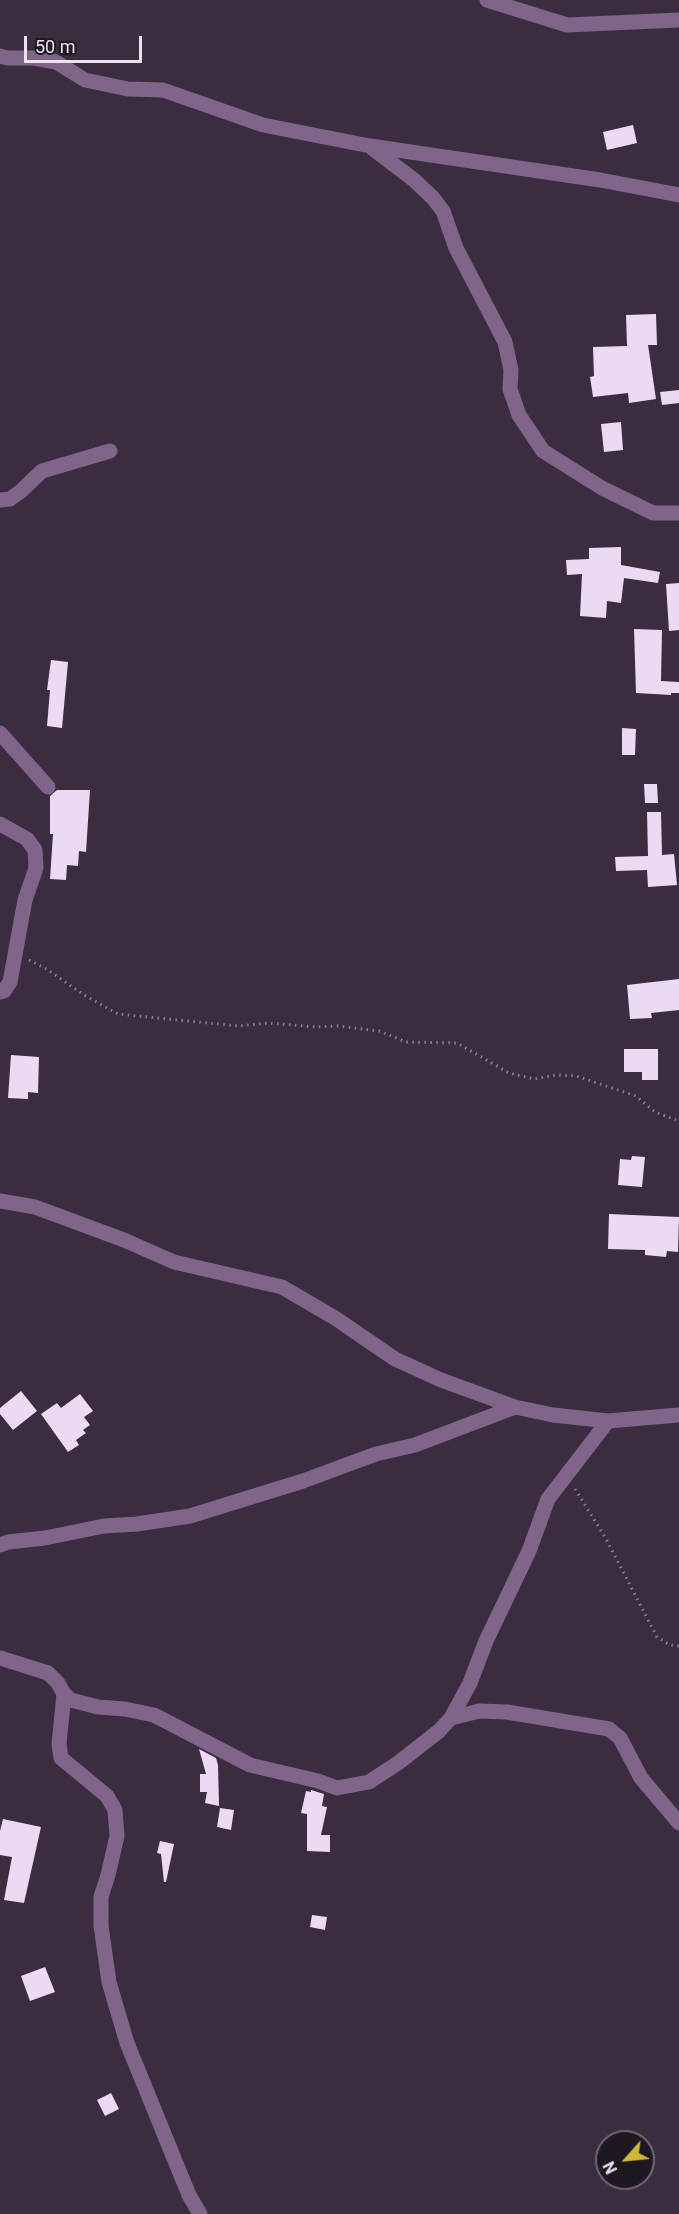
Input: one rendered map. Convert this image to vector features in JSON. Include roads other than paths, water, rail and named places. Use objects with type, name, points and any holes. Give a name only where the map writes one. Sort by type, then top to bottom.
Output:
[{"type":"street","points":[[487,0],[567,25],[679,21]]},
{"type":"street","points":[[0,56],[56,62],[85,80],[128,89],[163,90],[264,125],[370,146],[600,180],[679,195]]},
{"type":"street","points":[[370,146],[414,180],[433,198],[443,212],[456,248],[505,342],[511,370],[510,389],[519,415],[543,450],[602,488],[653,513],[679,513]]},
{"type":"street","points":[[0,500],[10,499],[42,471],[110,451]]},
{"type":"street","points":[[0,733],[48,787]]},
{"type":"street","points":[[0,824],[27,839],[35,850],[36,868],[26,900],[10,982],[4,991],[0,992]]},
{"type":"street","points":[[0,1201],[35,1207],[124,1240],[174,1262],[282,1287],[335,1318],[395,1359],[441,1380],[515,1407],[553,1415],[608,1421],[679,1415]]},
{"type":"street","points":[[0,1545],[104,1526],[190,1516],[313,1478],[376,1454],[415,1445],[515,1407]]},
{"type":"street","points":[[0,1658],[48,1673],[71,1700],[154,1715],[250,1765],[318,1781],[337,1788],[369,1782],[406,1757],[452,1718],[529,1551],[548,1498],[608,1421]]},
{"type":"street","points":[[64,1694],[59,1744],[61,1758],[107,1796],[115,1810],[117,1836],[101,1897],[101,1926],[109,1982],[117,2015],[189,2195],[200,2214]]},
{"type":"street","points":[[452,1718],[478,1711],[507,1712],[609,1729],[620,1738],[641,1778],[679,1823]]}]
